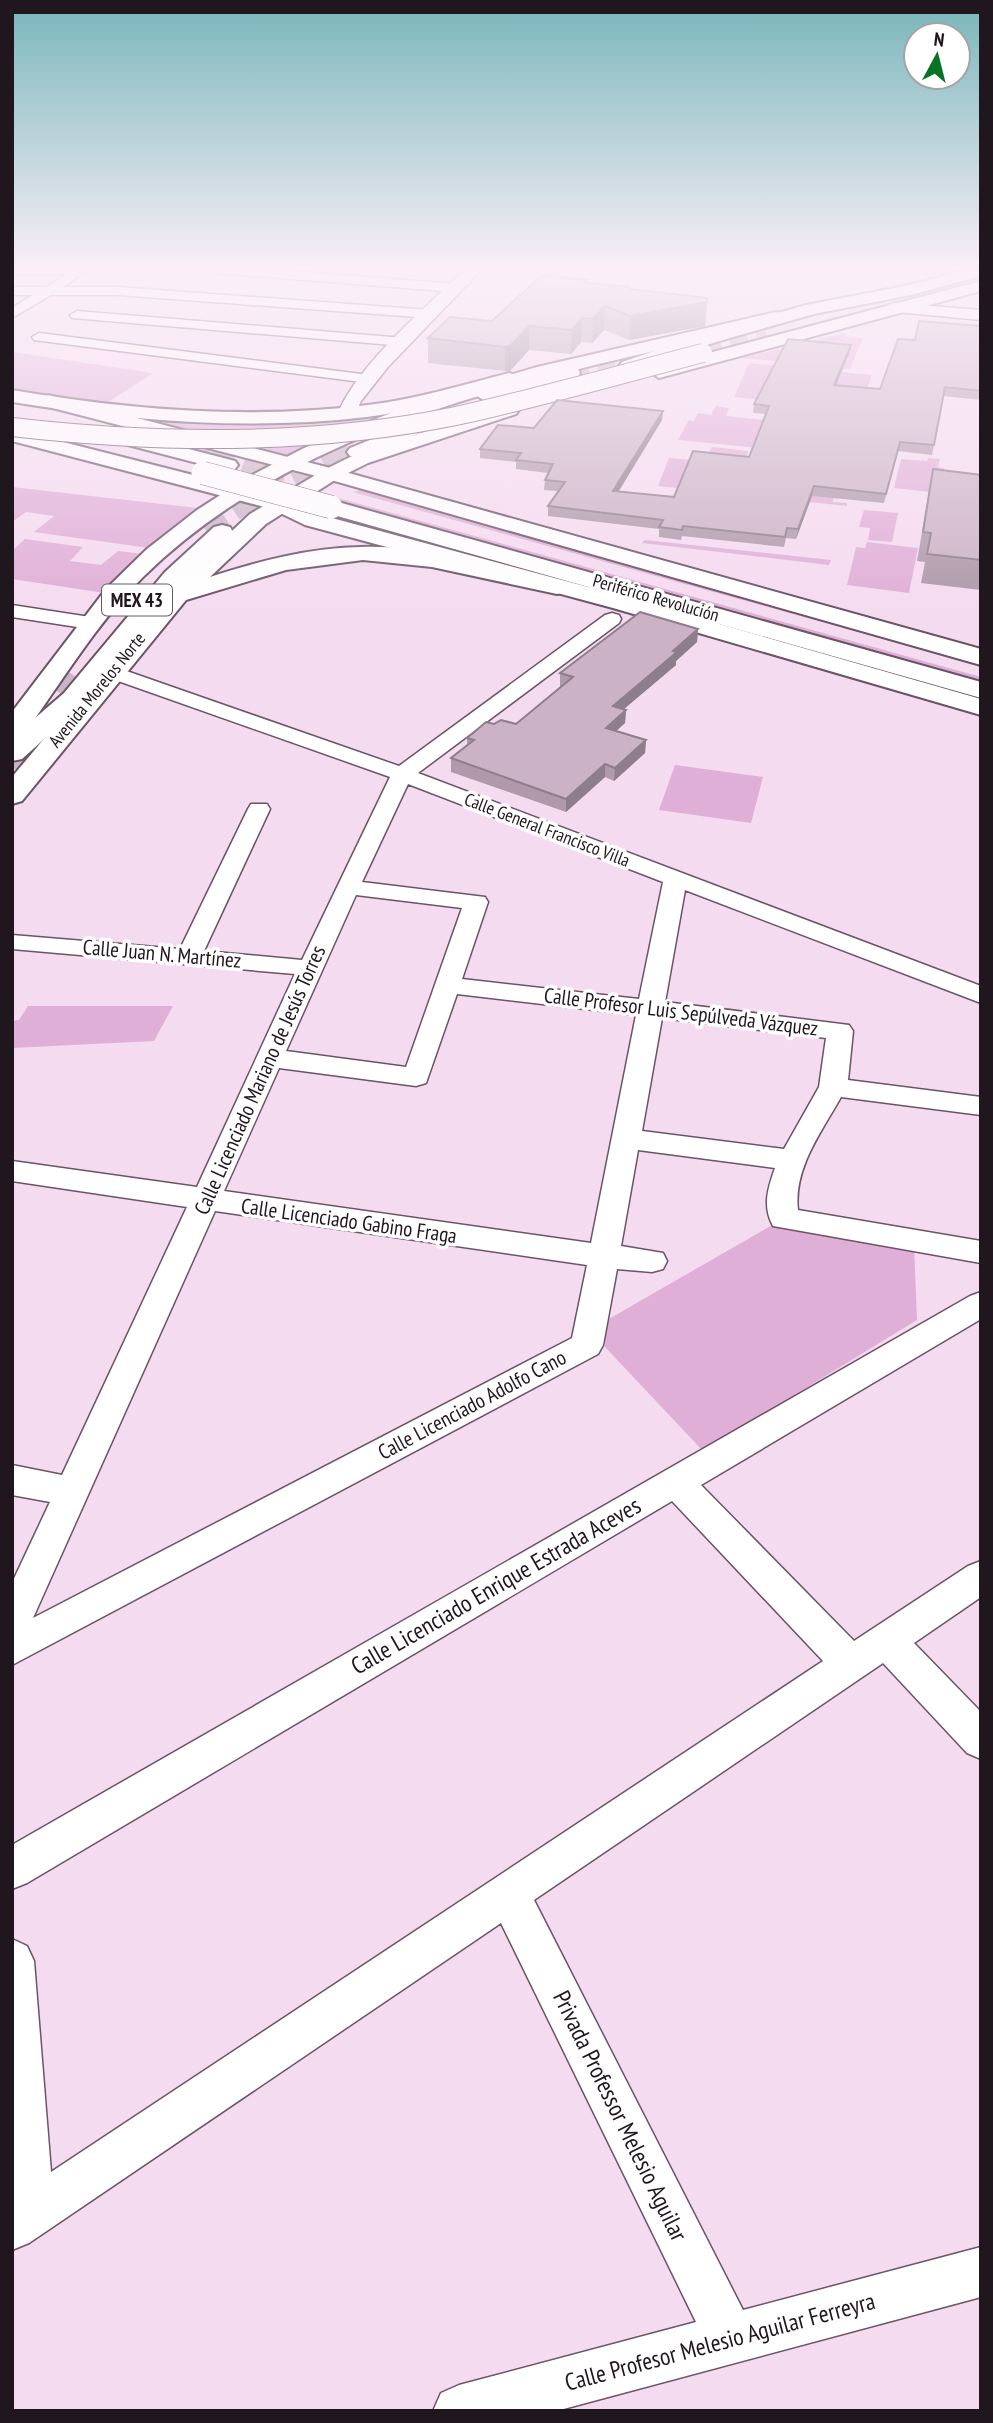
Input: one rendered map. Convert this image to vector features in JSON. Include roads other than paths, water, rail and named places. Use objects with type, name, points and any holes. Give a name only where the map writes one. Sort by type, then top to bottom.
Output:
[{"type":"main road","points":[[67,406],[171,414],[244,416],[346,413],[386,408],[496,382]]},
{"type":"main road","name":"Avenida Morelos Norte","points":[[12,731],[90,623],[154,554],[209,523],[235,493],[320,446],[404,412],[499,382]]},
{"type":"main road","points":[[355,453],[445,407],[537,382]]},
{"type":"main road","points":[[355,453],[461,409],[493,398],[559,382]]},
{"type":"main road","points":[[12,425],[88,436],[188,442],[267,439],[347,432],[455,416],[589,382]]},
{"type":"main road","points":[[320,446],[319,451],[324,456],[355,453],[620,382]]},
{"type":"main road","points":[[12,394],[331,474],[350,497]]},
{"type":"main road","points":[[12,409],[981,657]]},
{"type":"main road","points":[[111,423],[167,438]]},
{"type":"main road","points":[[12,425],[199,478],[235,493],[279,505],[313,520],[981,707]]},
{"type":"main road","points":[[12,435],[199,478],[350,497]]},
{"type":"main road","points":[[350,497],[362,477],[355,453]]},
{"type":"main road","name":"Avenida Morelos Norte","points":[[12,795],[175,597],[250,526],[331,474],[355,453]]},
{"type":"main road","points":[[199,478],[205,493],[209,523],[231,514],[244,517],[250,526]]},
{"type":"main road","name":"Periférico Revolución","points":[[350,497],[981,670]]},
{"type":"main road","name":"Periférico Revolución","points":[[350,497],[981,690]]},
{"type":"main road","name":"MEX 43","points":[[76,677],[158,574],[209,523]]},
{"type":"main road","name":"MEX 43","points":[[12,754],[74,699],[173,577],[209,523]]},
{"type":"main road","points":[[342,533],[513,574]]},
{"type":"main road","points":[[175,597],[263,567],[330,554],[361,553],[431,559],[557,587]]},
{"type":"street","points":[[346,413],[349,404],[367,382]]},
{"type":"street","points":[[12,611],[90,623]]},
{"type":"street","name":"Calle Licenciado Mariano de Jesús Torres","points":[[12,1624],[402,774],[612,619]]},
{"type":"street","name":"Calle General Francisco Villa","points":[[111,672],[402,774],[981,995]]},
{"type":"street","points":[[189,956],[259,809]]},
{"type":"street","name":"Calle Licenciado Adolfo Cano","points":[[12,1648],[587,1345],[674,879]]},
{"type":"street","points":[[270,1058],[416,1077],[476,902],[348,887]]},
{"type":"street","name":"Calle Juan N. Martínez","points":[[12,942],[311,968]]},
{"type":"street","name":"Calle Profesor Luis Sepúlveda Vázquez","points":[[447,985],[840,1031],[833,1087],[792,1160],[781,1194],[784,1218],[981,1252]]},
{"type":"street","points":[[833,1087],[981,1106]]},
{"type":"street","points":[[626,1139],[792,1160]]},
{"type":"street","name":"Calle Licenciado Gabino Fraga","points":[[12,1171],[205,1201],[652,1261]]},
{"type":"street","name":"Calle Licenciado Enrique Estrada Aceves","points":[[12,1868],[981,1304]]},
{"type":"street","points":[[12,1480],[73,1492]]},
{"type":"street","points":[[676,1482],[851,1664]]},
{"type":"street","points":[[21,2220],[981,1577]]},
{"type":"street","points":[[887,1640],[981,1740]]},
{"type":"street","name":"Privada Professor Melesio Aguilar","points":[[509,1893],[731,2339]]},
{"type":"street","points":[[12,1961],[21,2220]]},
{"type":"street","name":"Calle Profesor Melesio Aguilar Ferreyra","points":[[459,2411],[981,2272]]},
{"type":"tunnel","points":[[167,438],[218,452]]},
{"type":"tunnel","points":[[335,452],[346,446]]},
{"type":"tunnel","points":[[212,450],[270,469],[273,483]]},
{"type":"tunnel","points":[[273,483],[338,450]]},
{"type":"tunnel","points":[[205,529],[273,483]]},
{"type":"tunnel","points":[[72,683],[76,677]]},
{"type":"tunnel","points":[[12,767],[73,681]]}]
